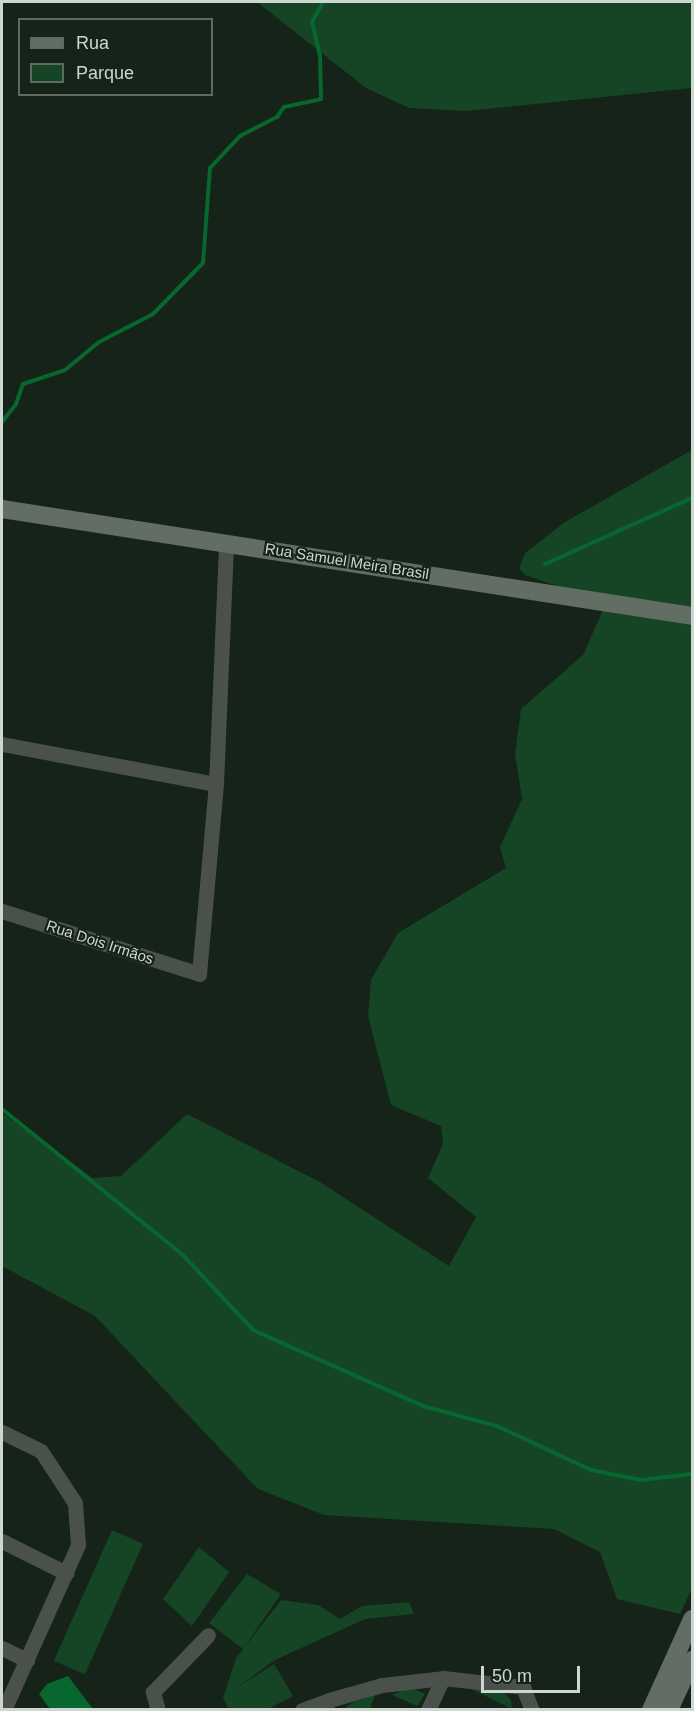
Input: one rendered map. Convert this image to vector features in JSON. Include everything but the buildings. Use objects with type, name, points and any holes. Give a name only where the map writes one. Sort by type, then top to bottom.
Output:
[{"type":"street","name":"Rua Samuel Meira Brasil","points":[[2,509],[693,616]]},
{"type":"street","points":[[2,744],[216,784],[226,542]]},
{"type":"street","name":"Rua Dois Irmãos","points":[[2,911],[199,974],[216,784]]},
{"type":"street","points":[[2,1432],[40,1451],[75,1503],[78,1545],[4,1710]]},
{"type":"street","points":[[2,1541],[66,1573]]},
{"type":"street","points":[[651,1710],[693,1619]]},
{"type":"street","points":[[158,1710],[153,1692],[208,1635]]},
{"type":"street","points":[[2,1648],[27,1660]]},
{"type":"street","points":[[669,1710],[693,1660]]},
{"type":"street","points":[[428,1710],[443,1678]]},
{"type":"street","points":[[302,1710],[327,1705],[382,1685],[443,1678],[523,1687],[532,1710]]},
{"type":"green space","points":[[257,2],[691,2],[692,88],[466,111],[409,108],[366,88]]},
{"type":"green space","points":[[692,450],[692,1588],[680,1614],[617,1599],[600,1552],[554,1529],[324,1515],[258,1489],[95,1316],[2,1266],[2,1113],[93,1178],[121,1176],[187,1114],[320,1182],[449,1266],[476,1217],[428,1178],[443,1144],[441,1126],[391,1105],[368,1016],[371,980],[398,933],[506,868],[500,847],[522,799],[515,754],[521,709],[583,655],[606,603],[525,575],[519,568],[525,553],[565,522]]},
{"type":"green space","points":[[112,1530],[143,1544],[85,1674],[54,1661]]},
{"type":"green space","points":[[199,1547],[229,1572],[192,1626],[163,1599]]},
{"type":"green space","points":[[247,1574],[281,1594],[243,1649],[209,1623]]},
{"type":"green space","points":[[281,1600],[318,1605],[340,1619],[362,1606],[409,1602],[414,1614],[365,1619],[275,1660],[238,1687],[274,1664],[293,1696],[268,1709],[229,1709],[223,1698],[236,1658]]},
{"type":"green space","points":[[463,1685],[501,1689],[511,1700],[512,1709]]},
{"type":"green space","points":[[410,1687],[425,1694],[417,1706],[392,1695]]},
{"type":"green space","points":[[375,1695],[370,1709],[343,1709],[353,1702]]},
{"type":"shaded area","points":[[68,1676],[93,1709],[50,1709],[39,1694],[47,1684]]},
{"type":"waterway","points":[[2,422],[16,404],[23,384],[65,370],[99,342],[153,314],[203,263],[210,168],[240,136],[277,117],[284,107],[321,99],[320,56],[312,22],[323,2]]},
{"type":"waterway","points":[[545,564],[692,498]]},
{"type":"waterway","points":[[2,1109],[182,1254],[253,1330],[423,1406],[497,1426],[591,1470],[641,1480],[692,1474]]}]
